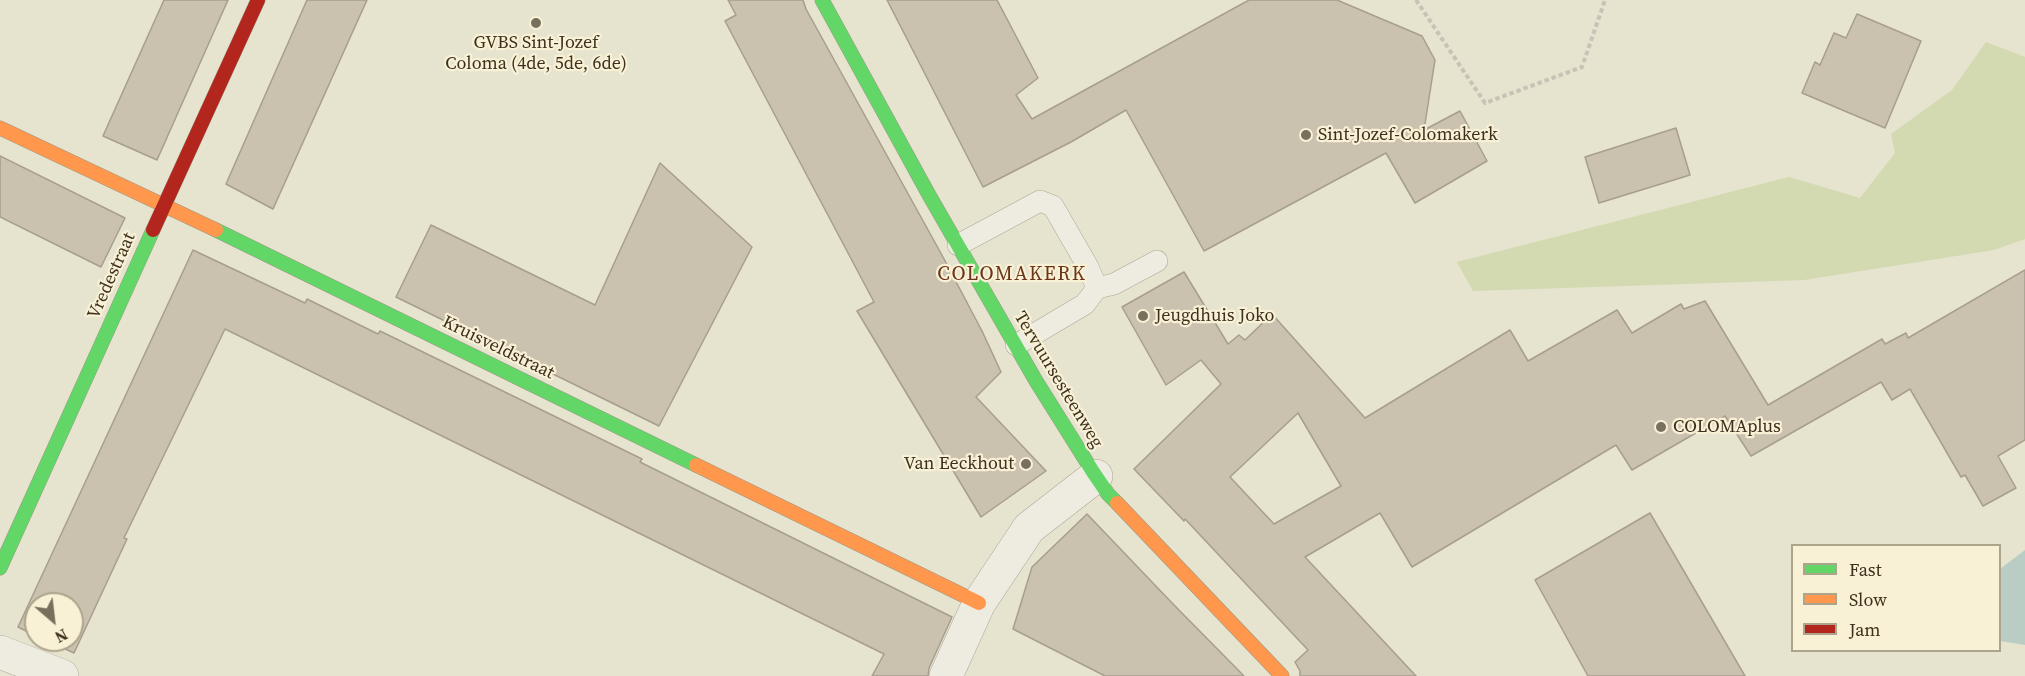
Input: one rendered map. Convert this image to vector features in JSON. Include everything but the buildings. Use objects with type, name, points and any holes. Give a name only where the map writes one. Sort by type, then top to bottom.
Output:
[{"type":"street","name":"Vredestraat","points":[[0,568],[258,0]]},
{"type":"street","name":"Tervuursesteenweg","points":[[822,0],[914,170],[1059,420],[1108,494],[1282,676]]},
{"type":"street","name":"Kruisveldstraat","points":[[0,128],[164,205],[980,603]]},
{"type":"street","points":[[946,676],[980,603],[1029,528],[1096,476]]},
{"type":"street","points":[[0,652],[62,676]]},
{"type":"lane","points":[[958,245],[1040,201],[1053,206],[1088,267],[1097,288]]},
{"type":"lane","points":[[1016,345],[1085,304],[1097,288],[1114,284],[1157,261]]},
{"type":"path","points":[[1416,0],[1485,103],[1582,67],[1605,0]]},
{"type":"green space","points":[[1986,42],[2025,57],[2025,239],[1994,250],[1804,280],[1473,291],[1457,262],[1789,177],[1860,198],[1895,153],[1891,134],[1952,90]]},
{"type":"shaded area","points":[[2025,550],[2025,645],[2001,641],[2001,568]]},
{"type":"traffic: fast","points":[[822,0],[929,195],[1036,381],[1093,472],[1117,503]]},
{"type":"traffic: fast","points":[[0,568],[153,230]]},
{"type":"traffic: fast","points":[[216,230],[696,465]]},
{"type":"traffic: slow","points":[[0,128],[216,230]]},
{"type":"traffic: slow","points":[[696,465],[979,603]]},
{"type":"traffic: slow","points":[[1117,503],[1282,676]]},
{"type":"traffic: jam","points":[[153,230],[258,0]]},
{"type":"place","name":"GVBS Sint-Jozef Coloma (4de, 5de, 6de)","points":[[536,23]]},
{"type":"place","name":"Sint-Jozef-Colomakerk","points":[[1306,135]]},
{"type":"place","name":"Jeugdhuis Joko","points":[[1143,316]]},
{"type":"place","name":"COLOMAplus","points":[[1661,427]]},
{"type":"place","name":"Van Eeckhout","points":[[1026,464]]},
{"type":"district","name":"COLOMAKERK","points":[[1012,275]]}]
